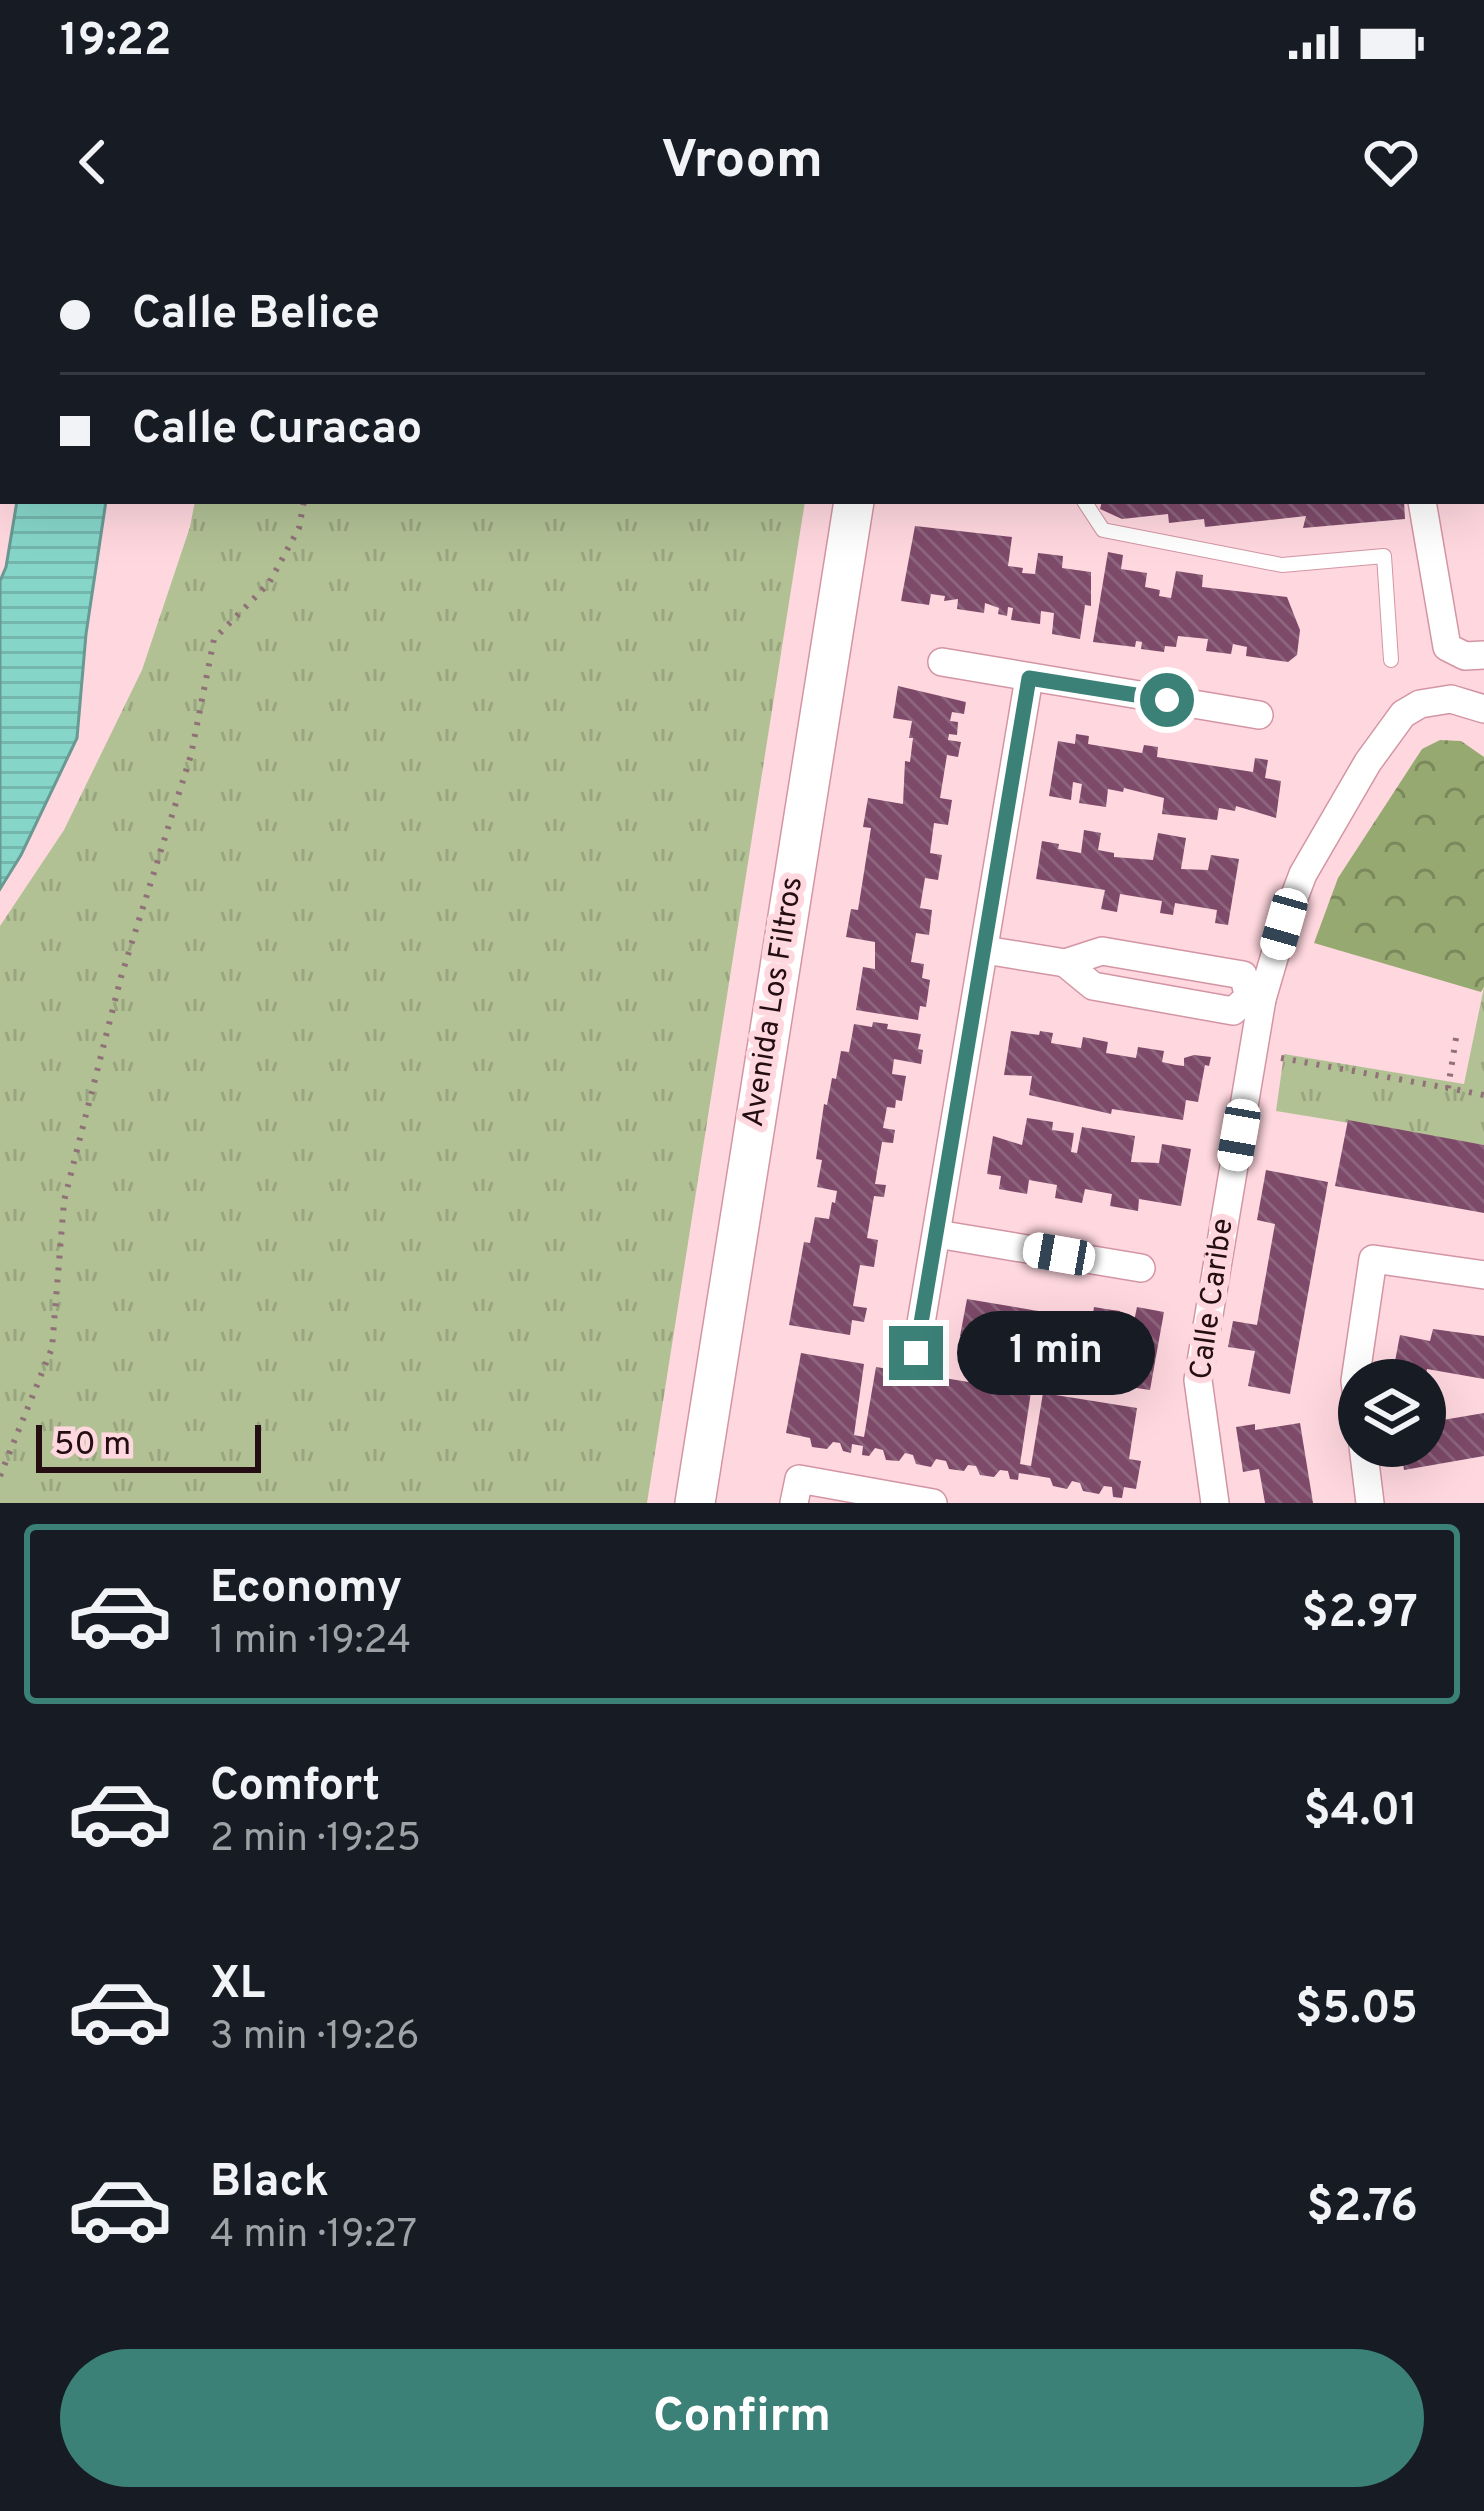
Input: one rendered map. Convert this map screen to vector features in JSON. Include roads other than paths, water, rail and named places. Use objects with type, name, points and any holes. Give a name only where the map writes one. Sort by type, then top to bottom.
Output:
[{"type":"main road","name":"Avenida Los Filtros","points":[[695,1503],[854,504]]},
{"type":"street","points":[[1423,504],[1448,646],[1465,656],[1484,655]]},
{"type":"street","points":[[942,662],[1259,716]]},
{"type":"street","points":[[916,1353],[1029,678]]},
{"type":"street","name":"Calle Caribe","points":[[1215,1503],[1198,1380],[1256,998],[1303,874],[1390,729],[1420,704],[1437,700],[1451,699],[1484,709]]},
{"type":"street","points":[[985,950],[1065,963],[1102,951],[1243,975],[1256,998],[1233,1011],[1093,986],[1065,963]]},
{"type":"street","points":[[1133,993],[1139,957]]},
{"type":"street","points":[[1194,1004],[1201,968]]},
{"type":"street","points":[[937,1234],[1141,1268]]},
{"type":"street","points":[[1358,1359],[1373,1259],[1484,1275]]},
{"type":"street","points":[[1366,1467],[1370,1503]]},
{"type":"street","points":[[794,1503],[799,1479],[933,1503]]},
{"type":"lane","points":[[1086,504],[1103,530],[1282,565],[1384,556],[1391,660]]}]
